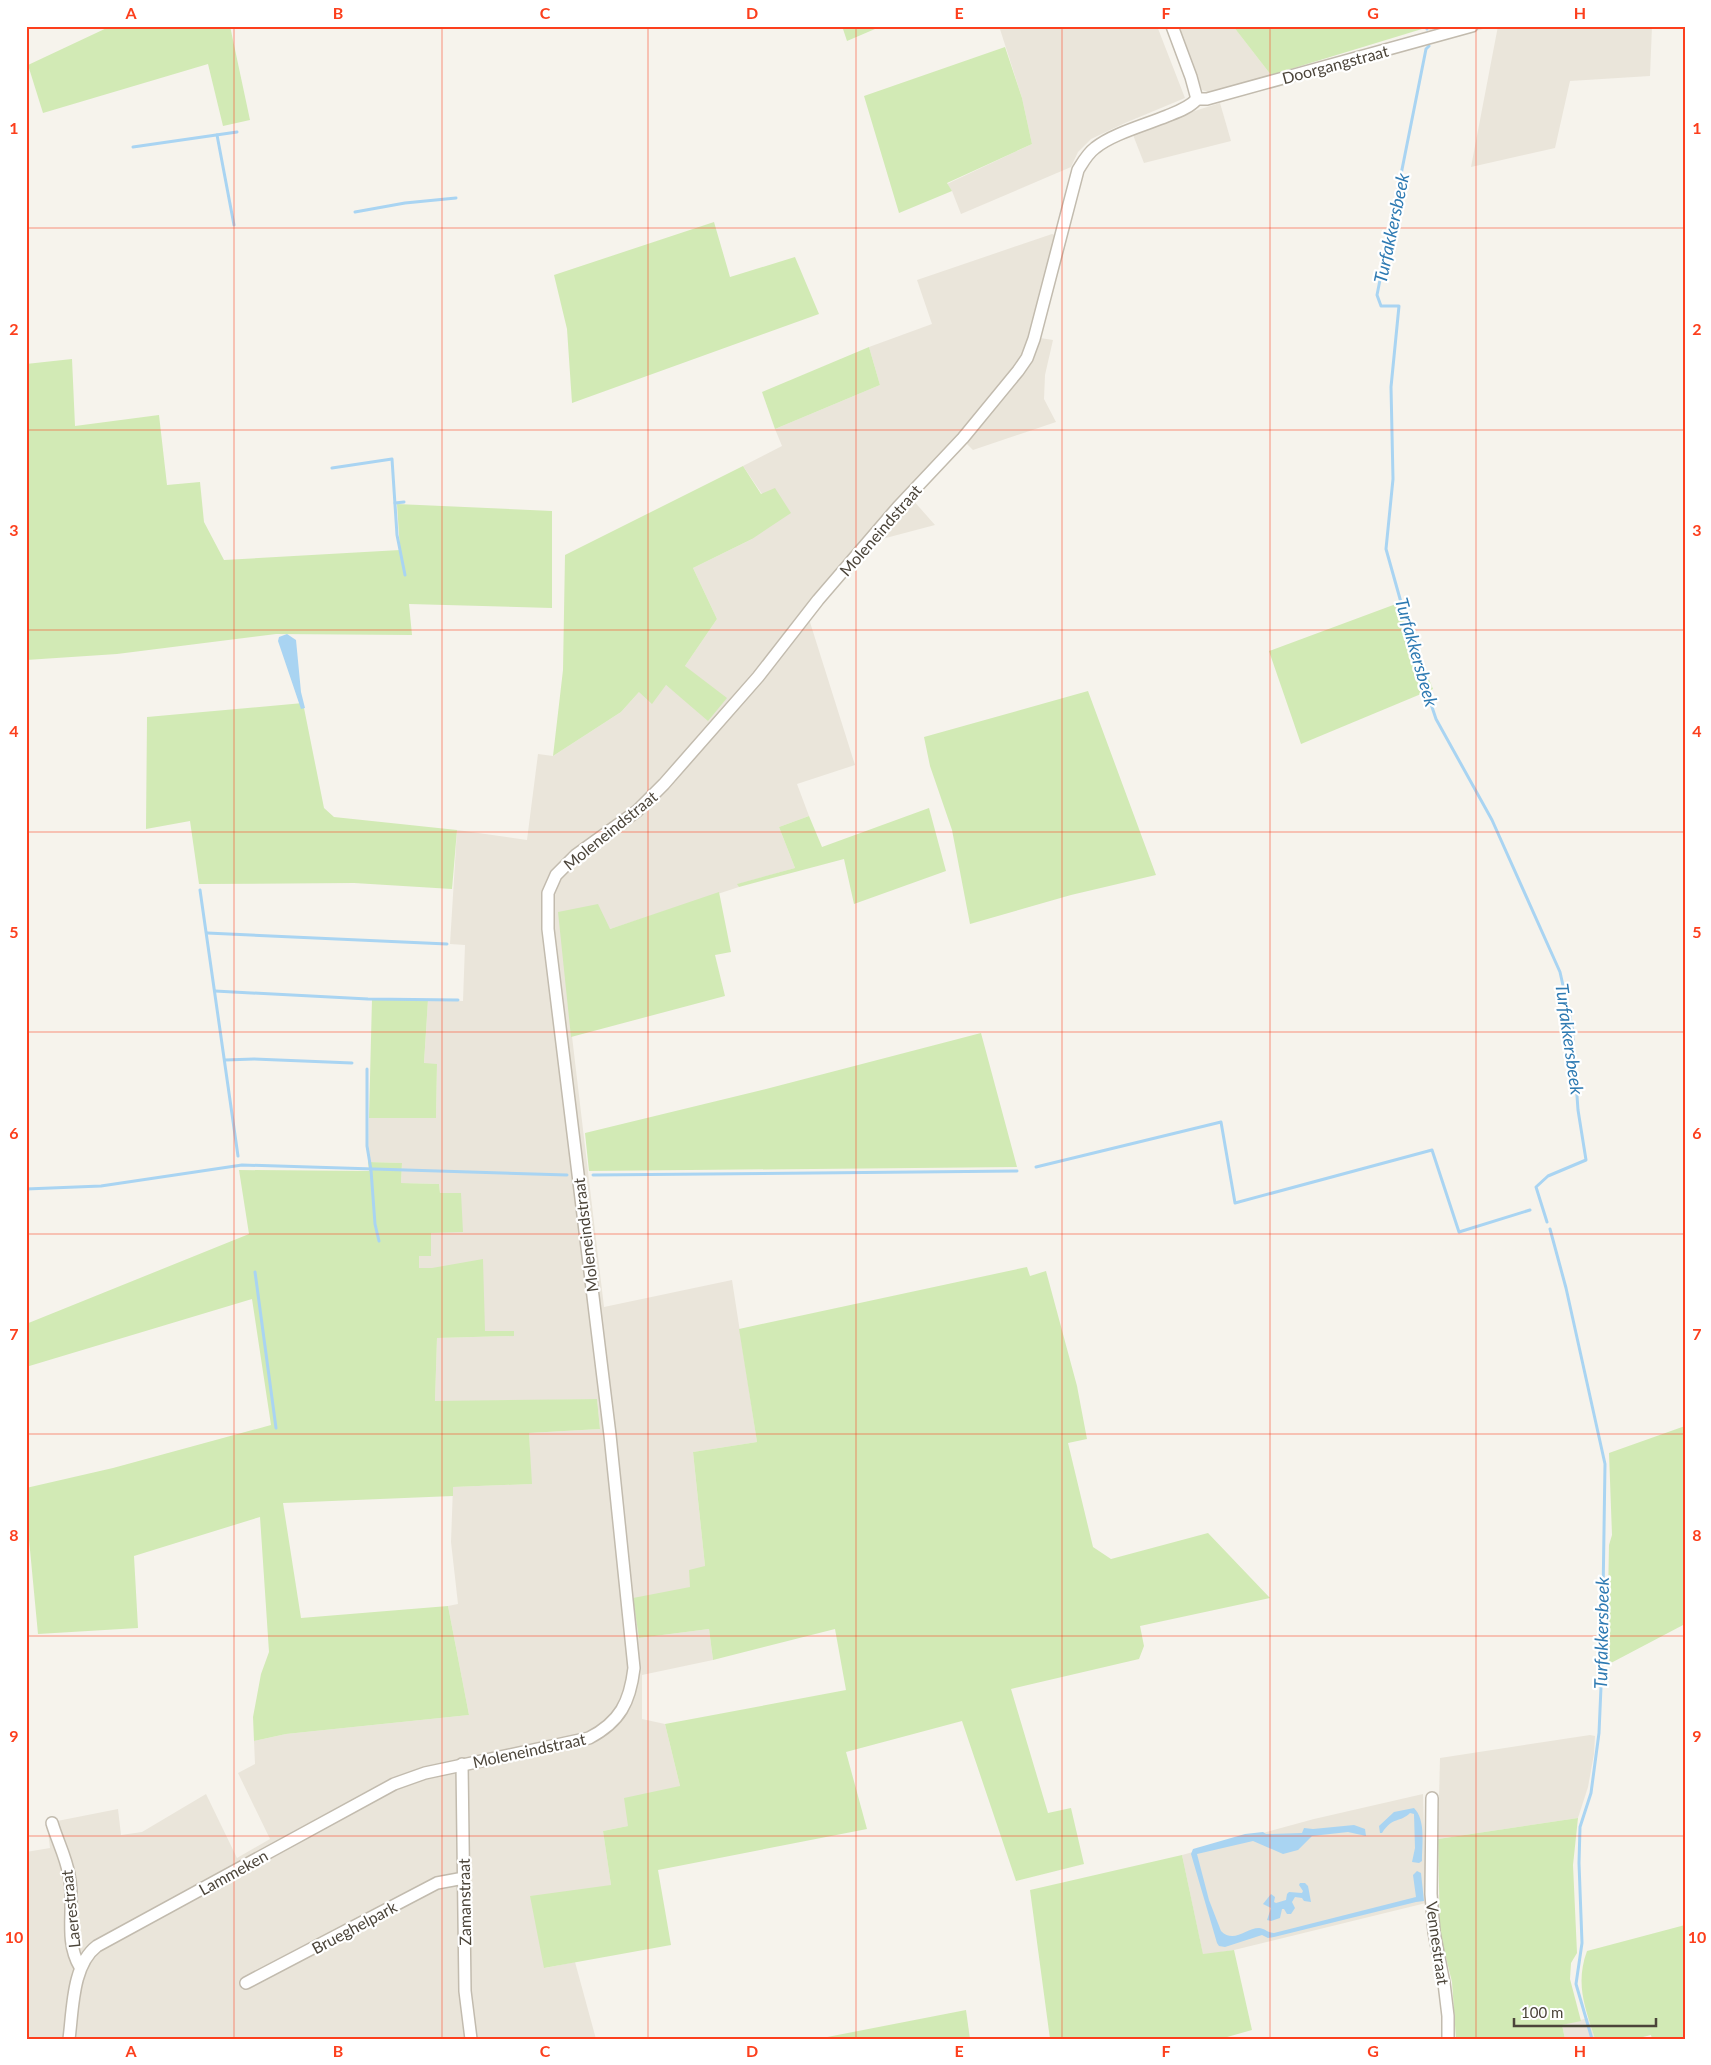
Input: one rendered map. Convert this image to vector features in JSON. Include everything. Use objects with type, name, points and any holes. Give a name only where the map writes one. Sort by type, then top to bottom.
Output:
[{"type":"street","points":[[1172,26],[1197,99]]},
{"type":"street","name":"Doorgangstraat","points":[[1197,99],[1207,99],[1472,26]]},
{"type":"street","name":"Moleneindstraat","points":[[462,1764],[589,1738],[602,1731],[616,1719],[627,1702],[632,1686],[634,1668],[610,1435],[548,929],[547,909],[550,884],[564,866],[637,811],[661,788],[758,677],[823,594],[898,507],[962,438],[1018,371],[1027,358],[1034,339],[1078,170],[1086,158],[1095,148],[1109,140],[1188,107],[1197,99]]},
{"type":"street","name":"Zamanstraat","points":[[462,1764],[465,1991],[471,2039]]},
{"type":"street","name":"Lammeken","points":[[69,2039],[80,1967],[90,1952],[97,1946],[394,1784],[418,1775],[462,1764]]},
{"type":"street","name":"Vennestraat","points":[[1432,1798],[1432,1904],[1434,1932],[1448,2016],[1448,2039]]},
{"type":"street","name":"Laerestraat","points":[[52,1823],[70,1875],[71,1932],[75,1958],[80,1967]]},
{"type":"street","name":"Brueghelpark","points":[[246,1983],[437,1883],[464,1878]]},
{"type":"shaded area","points":[[999,26],[1157,26],[1185,98],[1091,139],[1078,152],[1071,167],[961,214],[952,191],[947,184],[1032,144],[1022,98]]},
{"type":"shaded area","points":[[1177,26],[1233,26],[1271,75],[1208,92],[1202,90]]},
{"type":"shaded area","points":[[1429,26],[1494,26],[1432,43]]},
{"type":"shaded area","points":[[1498,26],[1652,26],[1650,76],[1570,81],[1555,148],[1471,167]]},
{"type":"shaded area","points":[[1220,103],[1231,141],[1144,163],[1133,135],[1169,119]]},
{"type":"shaded area","points":[[1052,234],[1067,239],[1040,338],[1053,340],[1045,375],[1044,399],[1056,422],[973,450],[966,443],[912,499],[935,525],[882,539],[871,547],[809,619],[855,765],[797,784],[809,816],[779,827],[795,868],[738,884],[739,887],[610,929],[569,1011],[604,1307],[732,1280],[757,1442],[693,1452],[705,1566],[691,1587],[639,1638],[709,1629],[713,1660],[642,1675],[642,1719],[665,1724],[680,1786],[628,1826],[603,1831],[611,1885],[545,1968],[575,1962],[596,2039],[26,2039],[26,1852],[50,1848],[47,1823],[118,1809],[121,1835],[142,1832],[206,1794],[237,1858],[270,1839],[238,1773],[255,1764],[254,1741],[286,1734],[469,1715],[448,1606],[458,1604],[451,1542],[453,1487],[531,1484],[529,1433],[600,1429],[597,1399],[435,1402],[437,1338],[513,1336],[514,1331],[485,1331],[432,1268],[419,1269],[419,1256],[431,1256],[430,1233],[440,1193],[439,1184],[401,1183],[402,1163],[368,1162],[369,1118],[436,1118],[437,1065],[424,1064],[428,1000],[463,1001],[465,945],[450,944],[457,830],[527,840],[538,754],[553,756],[621,712],[639,692],[666,685],[709,720],[685,666],[717,619],[693,568],[752,539],[762,494],[743,466],[782,446],[775,429],[880,385],[869,347],[932,324],[917,280]]},
{"type":"shaded area","points":[[1590,1735],[1595,1736],[1594,1754],[1588,1787],[1578,1818],[1438,1839],[1440,1758]]},
{"type":"shaded area","points":[[1423,1794],[1426,1903],[1234,1950],[1203,1955],[1182,1855],[1314,1819]]},
{"type":"shaded area","points":[[1588,2018],[1595,2039],[1565,2039],[1562,2025]]},
{"type":"green space","points":[[111,26],[230,26],[250,120],[223,126],[208,64],[43,113],[28,65]]},
{"type":"green space","points":[[842,26],[882,26],[847,41]]},
{"type":"green space","points":[[1233,26],[1424,26],[1422,29],[1271,75]]},
{"type":"green space","points":[[1005,47],[1022,98],[1032,144],[947,183],[952,191],[899,213],[864,96]]},
{"type":"green space","points":[[714,222],[730,277],[795,257],[819,314],[572,403],[567,329],[554,275]]},
{"type":"green space","points":[[869,347],[880,385],[775,429],[762,392]]},
{"type":"green space","points":[[72,359],[75,426],[159,415],[167,485],[200,482],[204,522],[224,560],[400,550],[397,504],[552,511],[552,608],[409,604],[412,635],[276,634],[117,654],[26,660],[26,364]]},
{"type":"green space","points":[[743,466],[761,494],[775,488],[791,513],[752,539],[693,568],[717,619],[685,666],[727,698],[708,721],[666,685],[652,704],[639,692],[621,712],[553,756],[563,670],[565,555]]},
{"type":"green space","points":[[1404,601],[1418,653],[1433,689],[1301,744],[1269,651]]},
{"type":"green space","points":[[1088,691],[1156,875],[1071,895],[970,924],[952,830],[930,766],[924,737]]},
{"type":"green space","points":[[303,703],[324,808],[334,817],[457,830],[452,889],[354,883],[199,884],[190,821],[146,829],[147,717]]},
{"type":"green space","points":[[929,808],[946,871],[854,904],[844,859],[739,887],[737,884],[795,868],[779,827],[809,816],[822,847]]},
{"type":"green space","points":[[719,892],[731,952],[715,955],[725,996],[571,1037],[558,912],[598,904],[610,929]]},
{"type":"green space","points":[[372,999],[428,1000],[424,1063],[437,1064],[436,1118],[369,1118]]},
{"type":"green space","points":[[981,1033],[1017,1167],[589,1171],[585,1133],[766,1089]]},
{"type":"green space","points":[[368,1162],[402,1163],[401,1183],[439,1184],[440,1193],[461,1193],[463,1232],[431,1233],[431,1256],[419,1256],[419,1268],[432,1268],[483,1259],[485,1331],[514,1331],[514,1336],[437,1338],[435,1401],[597,1399],[600,1429],[529,1433],[532,1484],[453,1487],[453,1496],[283,1503],[301,1618],[448,1606],[469,1715],[286,1734],[254,1741],[253,1717],[261,1674],[269,1652],[260,1517],[134,1556],[138,1628],[38,1634],[26,1508],[26,1488],[113,1468],[271,1425],[252,1299],[26,1367],[26,1324],[249,1234],[239,1170],[369,1171]]},
{"type":"green space","points":[[1027,1267],[1030,1276],[1046,1271],[1077,1386],[1087,1439],[1068,1443],[1093,1547],[1111,1559],[1208,1533],[1270,1598],[1140,1626],[1144,1646],[1139,1659],[1011,1689],[1048,1813],[1071,1808],[1084,1864],[1016,1881],[962,1721],[846,1752],[867,1829],[658,1870],[671,1945],[544,1968],[530,1896],[611,1885],[603,1831],[628,1826],[624,1798],[680,1786],[665,1724],[846,1690],[835,1629],[713,1660],[709,1629],[639,1638],[633,1598],[690,1587],[689,1570],[705,1566],[693,1452],[757,1442],[739,1329]]},
{"type":"green space","points":[[1685,1426],[1685,1624],[1609,1664],[1607,1648],[1609,1545],[1612,1535],[1609,1453]]},
{"type":"green space","points":[[1578,1818],[1573,1865],[1577,1953],[1571,1963],[1570,1979],[1581,2021],[1562,2025],[1565,2039],[1456,2039],[1452,1982],[1440,1933],[1438,1839]]},
{"type":"green space","points":[[1182,1855],[1203,1954],[1234,1950],[1252,2030],[1220,2039],[1050,2039],[1030,1890]]},
{"type":"green space","points":[[1685,1925],[1685,2039],[1652,2039],[1651,2035],[1635,2039],[1595,2039],[1585,2006],[1582,1985],[1583,1963],[1587,1951]]},
{"type":"green space","points":[[966,2010],[970,2039],[817,2039]]},
{"type":"water","points":[[287,634],[296,640],[301,692],[305,708],[301,709],[278,641],[279,637]]},
{"type":"water","points":[[1414,1808],[1418,1813],[1422,1826],[1422,1861],[1419,1863],[1412,1862],[1415,1848],[1414,1814],[1410,1813],[1393,1822],[1382,1833],[1380,1833],[1379,1826],[1394,1812]]},
{"type":"water","points":[[1354,1825],[1365,1829],[1366,1836],[1348,1832],[1312,1836],[1298,1850],[1283,1854],[1253,1841],[1197,1854],[1209,1900],[1221,1931],[1231,1936],[1259,1928],[1274,1933],[1416,1897],[1413,1875],[1417,1871],[1421,1873],[1424,1901],[1274,1937],[1268,1938],[1262,1935],[1225,1947],[1219,1946],[1191,1854],[1193,1849],[1245,1834],[1263,1832],[1266,1834],[1302,1833],[1304,1828],[1313,1829]]},
{"type":"water","points":[[1300,1883],[1305,1883],[1308,1886],[1311,1902],[1295,1897],[1292,1902],[1295,1908],[1291,1914],[1287,1914],[1282,1909],[1280,1918],[1271,1921],[1267,1920],[1271,1908],[1263,1904],[1271,1894],[1275,1897],[1274,1902],[1276,1903],[1286,1900],[1289,1892],[1302,1893]]},
{"type":"waterway","name":"Turfakkersbeek","points":[[1429,46],[1426,49],[1377,295],[1381,306],[1399,306],[1391,387],[1393,479],[1386,549],[1422,677],[1436,719],[1492,820],[1560,972],[1572,1026],[1578,1110],[1586,1160],[1548,1176],[1536,1187],[1547,1222]]},
{"type":"waterway","points":[[133,147],[237,132]]},
{"type":"waterway","points":[[217,135],[234,225]]},
{"type":"waterway","points":[[355,212],[405,203],[456,198]]},
{"type":"waterway","points":[[332,468],[392,459],[397,535],[405,575]]},
{"type":"waterway","points":[[395,503],[404,502]]},
{"type":"waterway","points":[[200,890],[238,1156]]},
{"type":"waterway","points":[[207,933],[447,944]]},
{"type":"waterway","points":[[215,991],[368,999],[458,1000]]},
{"type":"waterway","points":[[225,1060],[254,1059],[352,1063]]},
{"type":"waterway","points":[[367,1069],[367,1146],[371,1170],[375,1224],[379,1241]]},
{"type":"waterway","points":[[1036,1167],[1221,1122],[1235,1203],[1432,1150],[1459,1232],[1530,1210]]},
{"type":"waterway","points":[[26,1189],[101,1186],[242,1165],[567,1175]]},
{"type":"waterway","points":[[593,1175],[1017,1171]]},
{"type":"waterway","name":"Turfakkersbeek","points":[[1550,1229],[1566,1288],[1605,1464],[1599,1733],[1591,1793],[1580,1827],[1579,1863],[1582,1943],[1576,1984],[1592,2039]]},
{"type":"waterway","points":[[255,1272],[276,1428]]}]
